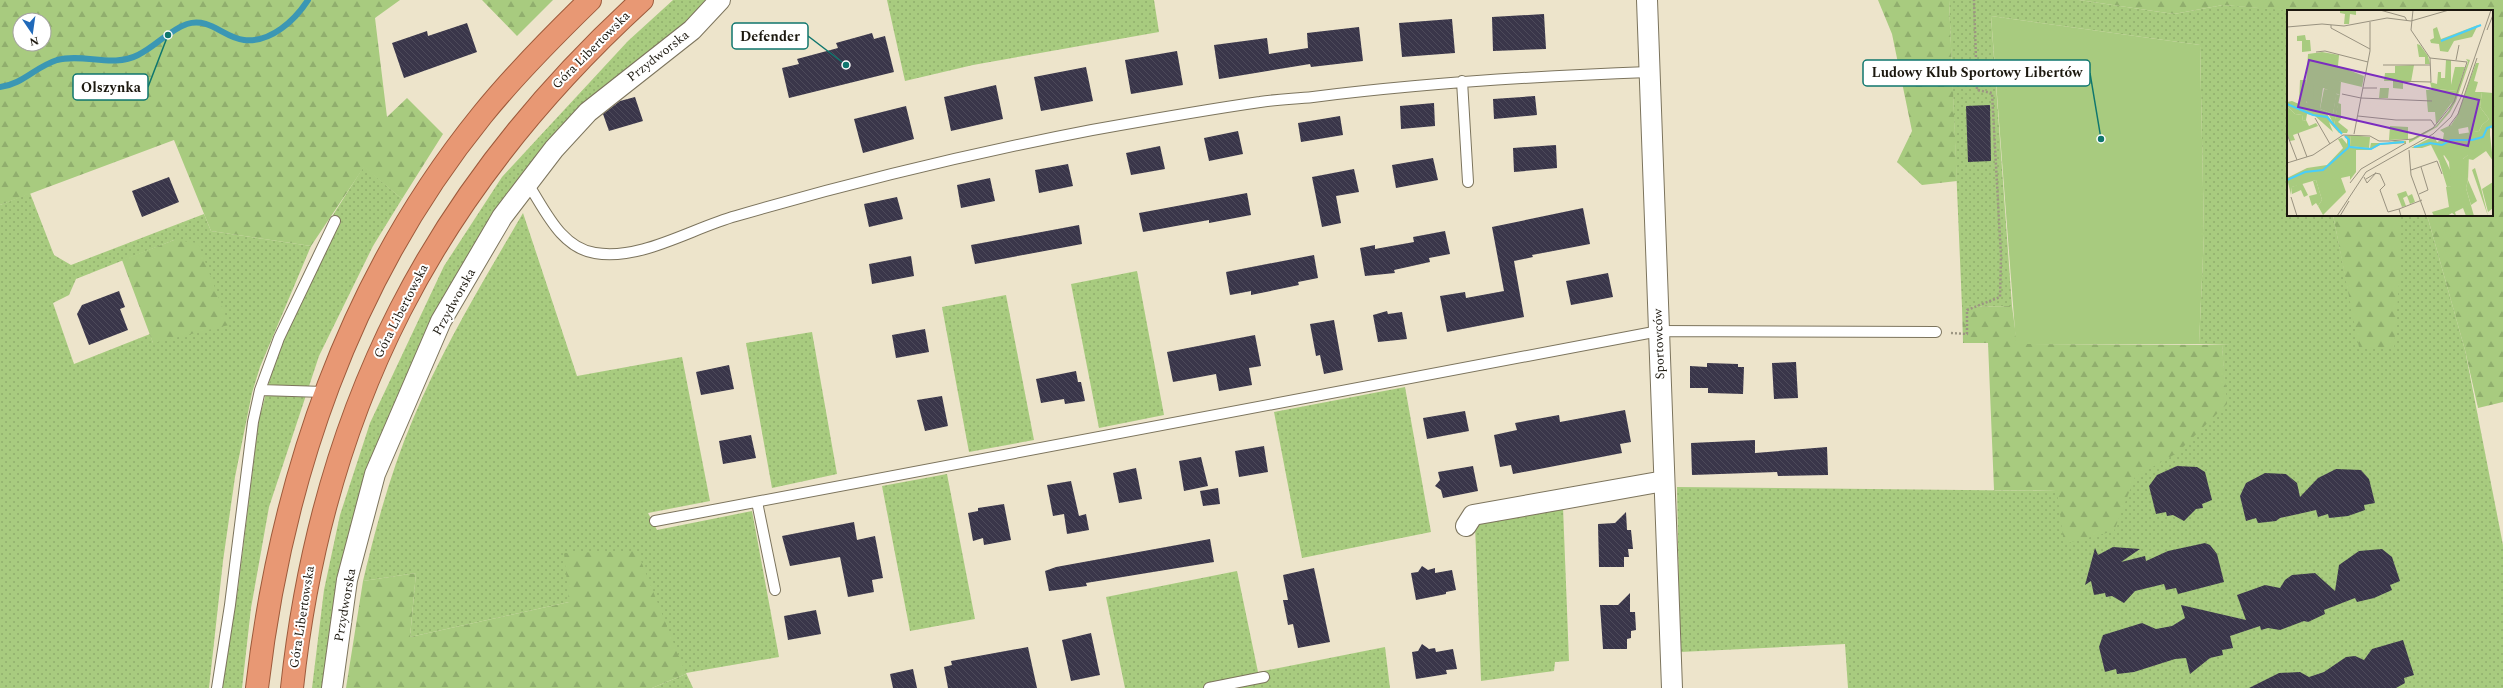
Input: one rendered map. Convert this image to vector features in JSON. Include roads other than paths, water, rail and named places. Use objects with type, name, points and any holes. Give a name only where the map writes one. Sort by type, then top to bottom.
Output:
[{"type":"highway","points":[[257,688],[268,608],[282,536],[304,454],[324,392],[352,326],[378,274],[429,188],[497,98],[590,0]]},
{"type":"highway","name":"Góra Libertowska","points":[[292,688],[308,576],[325,502],[356,409],[402,306],[457,211],[500,151],[551,90],[642,0]]},
{"type":"street","name":"Przydworska","points":[[332,688],[347,580],[375,474],[441,322],[502,218],[554,149],[588,112],[692,30],[720,0]]},
{"type":"street","name":"Sportowców","points":[[1647,0],[1648,72],[1672,688]]},
{"type":"street","points":[[1466,526],[1473,515],[1664,481]]},
{"type":"lane","points":[[528,184],[558,230],[574,247],[596,254],[614,253],[641,250],[733,216],[920,168],[1091,130],[1263,101],[1462,81],[1648,72]]},
{"type":"lane","points":[[1462,81],[1468,182]]},
{"type":"lane","points":[[217,688],[230,605],[253,422],[260,390],[279,338],[335,221]]},
{"type":"lane","points":[[655,521],[1659,331],[1936,332]]},
{"type":"lane","points":[[260,390],[324,392]]},
{"type":"lane","points":[[757,502],[775,590]]},
{"type":"lane","points":[[1209,688],[1264,677]]},
{"type":"waterway","points":[[0,87],[16,82],[57,60],[67,58],[108,60],[128,59],[144,52],[174,30],[187,24],[203,23],[210,25],[230,36],[244,40],[264,38],[281,29],[303,8],[308,0]]},
{"type":"place","name":"Olszynka","points":[[168,35]]},
{"type":"place","name":"Defender","points":[[846,65]]},
{"type":"place","name":"Ludowy Klub Sportowy Libertów","points":[[2101,139]]}]
